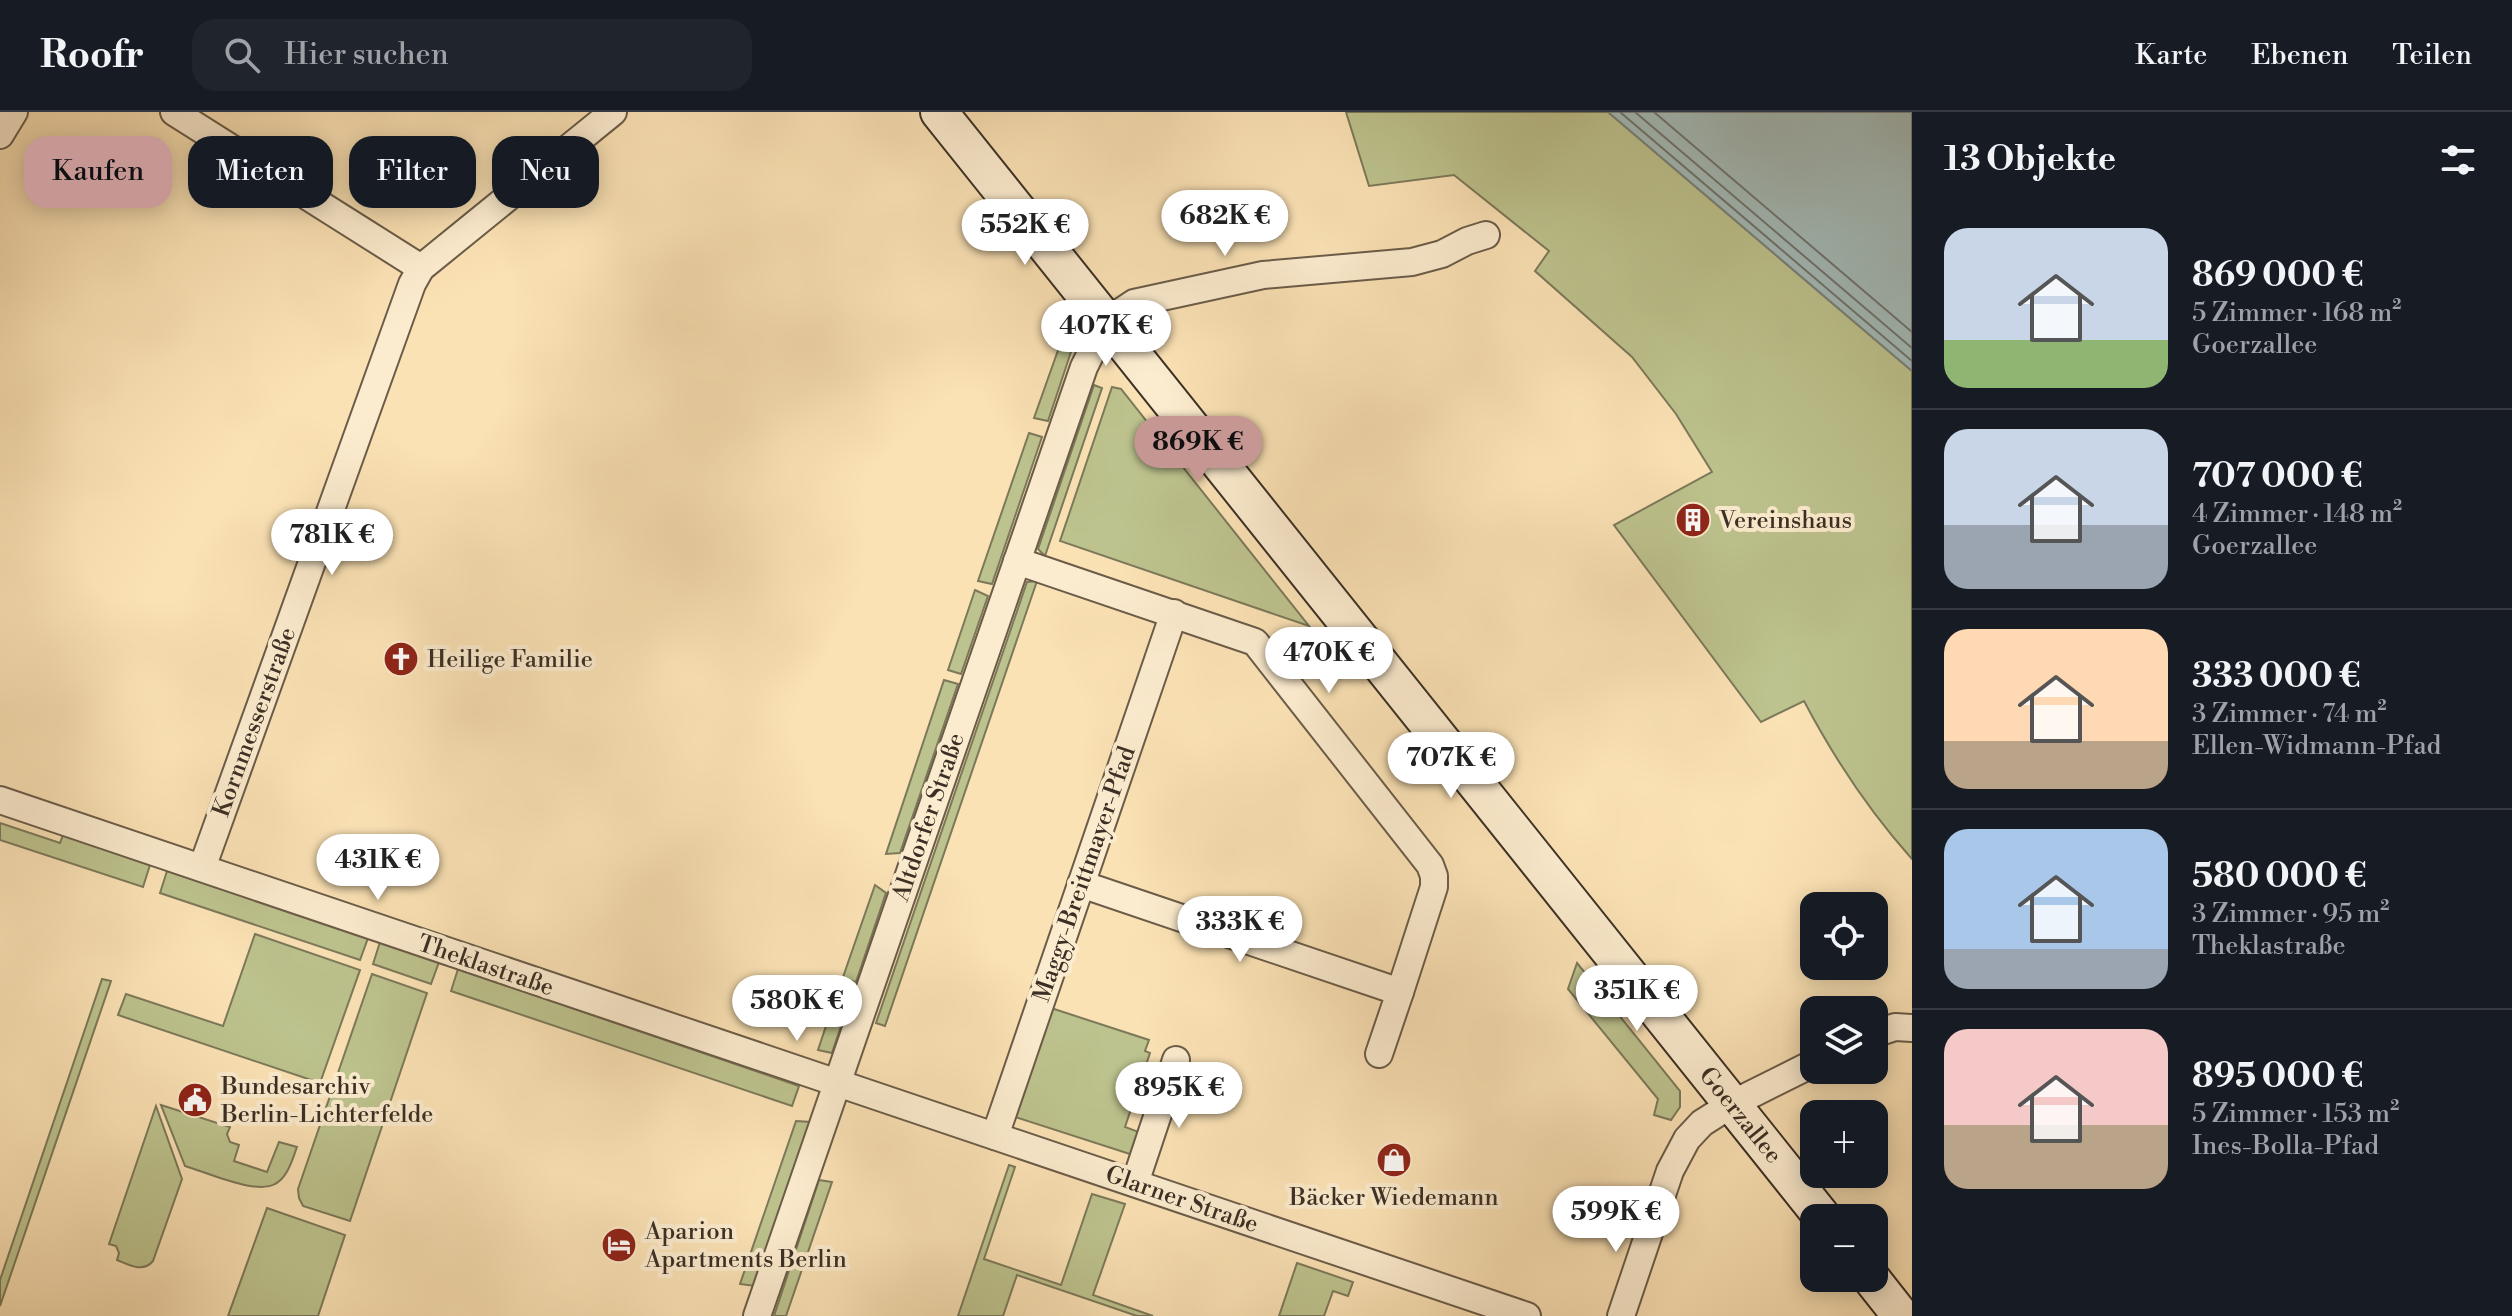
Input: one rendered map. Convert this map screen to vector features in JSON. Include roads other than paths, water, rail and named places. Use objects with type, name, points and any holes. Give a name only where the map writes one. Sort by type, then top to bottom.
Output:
[{"type":"main road","name":"Goerzallee","points":[[939,112],[1812,1204]]},
{"type":"main road","points":[[1882,1292],[1901,1316]]},
{"type":"street","points":[[0,135],[14,112]]},
{"type":"street","points":[[174,112],[421,268]]},
{"type":"street","name":"Kornmesserstraße","points":[[202,868],[412,284],[421,268],[613,112]]},
{"type":"street","points":[[1107,321],[1127,306],[1147,300],[1263,275],[1412,262],[1442,254],[1486,235]]},
{"type":"street","name":"Altdorfer Straße","points":[[757,1316],[1084,367],[1107,321]]},
{"type":"street","points":[[1017,561],[1255,642],[1430,865],[1434,887],[1379,1054]]},
{"type":"street","name":"Maggy-Breittmayer-Pfad","points":[[995,1136],[1174,613]]},
{"type":"street","name":"Theklastraße","points":[[0,800],[836,1082]]},
{"type":"street","points":[[1081,884],[1400,992]]},
{"type":"street","points":[[1888,1029],[1912,1028]]},
{"type":"street","points":[[1135,1183],[1176,1060]]},
{"type":"street","points":[[1621,1316],[1676,1157],[1687,1139],[1702,1123],[1732,1104],[1800,1070]]},
{"type":"street","name":"Glarner Straße","points":[[836,1082],[1527,1316]]},
{"type":"water","points":[[1608,112],[1912,112],[1912,371]]},
{"type":"place","name":"Vereinshaus","points":[[1693,520]]},
{"type":"place","name":"Heilige Familie","points":[[401,659]]},
{"type":"place","name":"Bundesarchiv Berlin-Lichterfelde","points":[[195,1100]]},
{"type":"place","name":"Bäcker Wiedemann","points":[[1394,1160]]},
{"type":"place","name":"Aparion Apartments Berlin","points":[[619,1245]]}]
